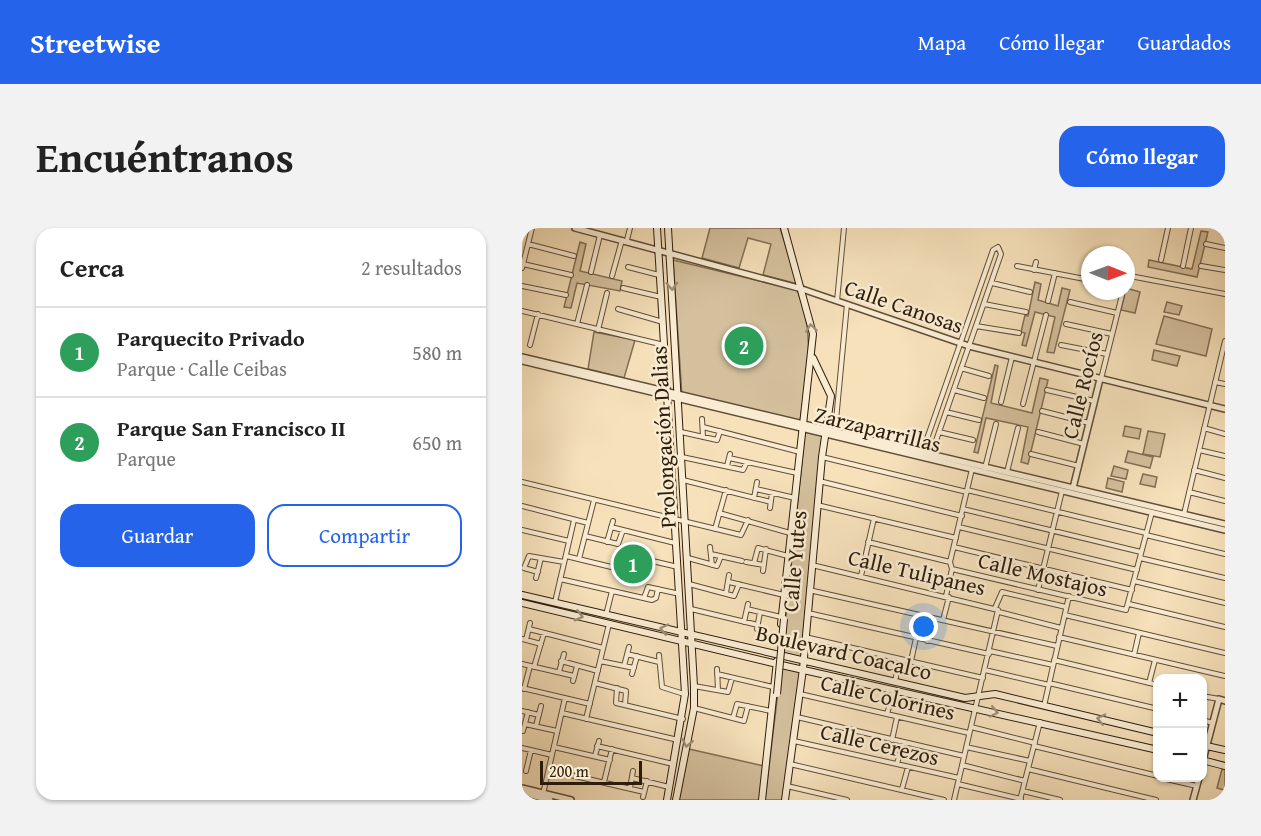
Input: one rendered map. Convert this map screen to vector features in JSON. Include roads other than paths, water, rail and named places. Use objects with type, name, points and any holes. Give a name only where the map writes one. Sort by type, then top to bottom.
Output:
[{"type":"main road","name":"Prolongación Dalias","points":[[657,228],[685,694],[683,719],[667,800]]},
{"type":"main road","name":"Prolongación Dalias","points":[[668,228],[694,686],[694,708],[676,800]]},
{"type":"main road","points":[[784,228],[812,323],[812,351]]},
{"type":"main road","name":"Calle Yutes","points":[[762,800],[812,351]]},
{"type":"main road","name":"Calle Yutes","points":[[785,800],[803,665],[819,481],[831,391],[817,369],[812,351]]},
{"type":"main road","name":"Calle Yutes","points":[[767,756],[789,557]]},
{"type":"main road","name":"Boulevard Coacalco","points":[[522,595],[682,633],[692,639],[777,660],[1153,749]]},
{"type":"main road","name":"Boulevard Coacalco","points":[[522,603],[683,642],[692,639]]},
{"type":"main road","name":"Boulevard Coacalco","points":[[894,686],[965,698],[995,694],[1153,732]]},
{"type":"main road","points":[[1207,746],[1225,750]]},
{"type":"main road","points":[[1207,763],[1225,765]]},
{"type":"street","points":[[532,228],[523,266],[571,275]]},
{"type":"street","name":"Calle Canosas","points":[[579,228],[802,289],[969,346],[1225,409]]},
{"type":"street","points":[[591,272],[605,228]]},
{"type":"street","points":[[612,276],[630,228]]},
{"type":"street","points":[[837,301],[844,228]]},
{"type":"street","points":[[1161,260],[1168,228]]},
{"type":"street","points":[[1183,266],[1191,228]]},
{"type":"street","points":[[528,244],[574,256]]},
{"type":"street","points":[[1206,244],[1225,248]]},
{"type":"street","points":[[922,454],[993,250],[998,247],[1001,254],[992,283],[931,457]]},
{"type":"street","points":[[1034,270],[1036,262]]},
{"type":"street","points":[[1017,266],[1081,278]]},
{"type":"street","points":[[1201,266],[1225,270]]},
{"type":"street","points":[[628,267],[660,275]]},
{"type":"street","points":[[1048,301],[1055,273]]},
{"type":"street","points":[[1135,278],[1225,294]]},
{"type":"street","points":[[992,283],[1030,292]]},
{"type":"street","points":[[577,324],[587,285]]},
{"type":"street","points":[[522,286],[566,295]]},
{"type":"street","points":[[623,288],[661,297]]},
{"type":"street","points":[[598,330],[607,293]]},
{"type":"street","name":"Calle Rocíos","points":[[1073,488],[1121,300]]},
{"type":"street","points":[[1070,302],[1117,313]]},
{"type":"street","points":[[835,431],[847,304]]},
{"type":"street","points":[[984,304],[1026,312]]},
{"type":"street","points":[[618,309],[663,322]]},
{"type":"street","points":[[522,310],[664,345]]},
{"type":"street","points":[[530,345],[538,314]]},
{"type":"street","points":[[1023,404],[1046,315]]},
{"type":"street","points":[[1066,324],[1112,334]]},
{"type":"street","points":[[976,326],[1019,333]]},
{"type":"street","points":[[1184,515],[1215,382],[1223,359],[1225,341]]},
{"type":"street","points":[[1061,345],[1107,354]]},
{"type":"street","name":"Zarzaparrillas","points":[[522,357],[668,394]]},
{"type":"street","points":[[1002,402],[1012,357]]},
{"type":"street","name":"Zarzaparrillas","points":[[522,361],[922,454]]},
{"type":"street","points":[[962,368],[989,376]]},
{"type":"street","points":[[1215,382],[1225,384]]},
{"type":"street","points":[[954,390],[984,398]]},
{"type":"street","points":[[1047,390],[1095,401]]},
{"type":"street","points":[[1042,411],[1089,423]]},
{"type":"street","points":[[946,412],[980,420]]},
{"type":"street","points":[[702,419],[703,437]]},
{"type":"street","points":[[985,468],[996,424]]},
{"type":"street","points":[[703,427],[800,452]]},
{"type":"street","points":[[1006,473],[1018,428]]},
{"type":"street","points":[[1204,428],[1225,434]]},
{"type":"street","points":[[681,432],[718,440],[720,431]]},
{"type":"street","name":"Zarzaparrillas","points":[[825,431],[835,431],[1062,491],[1225,530]]},
{"type":"street","points":[[939,432],[973,440]]},
{"type":"street","points":[[1038,432],[1084,444]]},
{"type":"street","points":[[1199,450],[1225,456]]},
{"type":"street","points":[[1031,454],[1079,466]]},
{"type":"street","points":[[727,465],[730,456],[797,473]]},
{"type":"street","points":[[682,457],[744,470],[747,462]]},
{"type":"street","points":[[822,457],[1225,554]]},
{"type":"street","points":[[943,620],[952,569],[950,562],[973,467]]},
{"type":"street","name":"Zarzaparrillas","points":[[973,467],[1225,524]]},
{"type":"street","points":[[1194,470],[1225,478]]},
{"type":"street","points":[[683,480],[771,502]]},
{"type":"street","points":[[819,481],[962,516]]},
{"type":"street","points":[[522,482],[743,535],[748,520]]},
{"type":"street","points":[[754,498],[757,482]]},
{"type":"street","points":[[756,489],[795,498]]},
{"type":"street","points":[[715,529],[726,490]]},
{"type":"street","points":[[1038,590],[1062,491]]},
{"type":"street","points":[[1189,492],[1225,501]]},
{"type":"street","points":[[770,508],[772,493]]},
{"type":"street","points":[[579,559],[594,500]]},
{"type":"street","points":[[817,505],[956,538]]},
{"type":"street","points":[[522,506],[588,524]]},
{"type":"street","points":[[963,509],[1142,552]]},
{"type":"street","points":[[1129,604],[1152,512]]},
{"type":"street","points":[[719,513],[791,533]]},
{"type":"street","points":[[861,576],[874,518]]},
{"type":"street","points":[[555,603],[574,520]]},
{"type":"street","points":[[607,542],[613,521]]},
{"type":"street","points":[[611,527],[676,543]]},
{"type":"street","points":[[959,528],[1137,570]]},
{"type":"street","points":[[522,530],[569,541]]},
{"type":"street","points":[[585,536],[618,544],[623,530]]},
{"type":"street","points":[[868,542],[950,562]]},
{"type":"street","points":[[710,547],[712,565]]},
{"type":"street","points":[[954,547],[1132,590]]},
{"type":"street","points":[[754,563],[756,549],[766,549],[789,557]]},
{"type":"street","points":[[763,571],[766,549]]},
{"type":"street","points":[[711,554],[764,565]]},
{"type":"street","points":[[538,572],[523,568],[527,556],[564,562]]},
{"type":"street","points":[[566,556],[636,573],[641,558]]},
{"type":"street","points":[[625,571],[630,556],[678,567]]},
{"type":"street","points":[[688,558],[719,566],[721,556]]},
{"type":"street","points":[[536,578],[541,558]]},
{"type":"street","points":[[1140,558],[1225,578]]},
{"type":"street","name":"Calle Tulipanes","points":[[812,565],[997,610],[994,632],[954,800]]},
{"type":"street","name":"Calle Mostajos","points":[[952,569],[1126,610],[1129,604],[1225,627]]},
{"type":"street","points":[[726,593],[729,575]]},
{"type":"street","points":[[560,579],[655,600],[658,589]]},
{"type":"street","points":[[1134,581],[1225,603]]},
{"type":"street","points":[[729,582],[784,595]]},
{"type":"street","points":[[689,584],[735,596],[739,584]]},
{"type":"street","points":[[644,598],[648,587],[680,594]]},
{"type":"street","points":[[809,590],[1057,646]]},
{"type":"street","points":[[606,615],[612,591]]},
{"type":"street","points":[[1061,628],[997,610],[1002,592],[1066,607]]},
{"type":"street","points":[[1044,706],[1069,596]]},
{"type":"street","points":[[744,622],[747,606],[783,618]]},
{"type":"street","points":[[691,609],[758,627],[760,612]]},
{"type":"street","points":[[807,613],[927,641],[1053,665]]},
{"type":"street","points":[[1065,615],[1225,653]]},
{"type":"street","points":[[927,641],[933,618]]},
{"type":"street","points":[[530,623],[524,640],[541,645]]},
{"type":"street","points":[[586,719],[609,624]]},
{"type":"street","points":[[529,629],[603,648]]},
{"type":"street","points":[[544,633],[523,688],[590,704]]},
{"type":"street","points":[[1134,655],[1139,633]]},
{"type":"street","points":[[805,637],[983,678]]},
{"type":"street","points":[[1059,637],[1225,676]]},
{"type":"street","points":[[911,661],[916,638]]},
{"type":"street","points":[[624,666],[629,647]]},
{"type":"street","points":[[559,672],[564,654]]},
{"type":"street","points":[[627,654],[659,662]]},
{"type":"street","points":[[659,655],[662,687],[685,694]]},
{"type":"street","points":[[632,674],[637,656]]},
{"type":"street","points":[[887,714],[900,659]]},
{"type":"street","points":[[1054,660],[1153,684]]},
{"type":"street","points":[[1149,683],[1155,660]]},
{"type":"street","points":[[561,661],[598,671]]},
{"type":"street","points":[[600,661],[634,668]]},
{"type":"street","points":[[522,664],[559,672],[574,679],[577,666]]},
{"type":"street","points":[[985,670],[1153,708]]},
{"type":"street","points":[[718,690],[717,671],[775,691]]},
{"type":"street","points":[[694,686],[728,692],[732,678]]},
{"type":"street","points":[[595,682],[627,692],[625,705]]},
{"type":"street","points":[[617,688],[616,702],[683,719]]},
{"type":"street","name":"Calle Colorines","points":[[799,694],[969,733]]},
{"type":"street","points":[[1207,697],[1222,700],[1207,740]]},
{"type":"street","points":[[543,796],[565,698]]},
{"type":"street","points":[[733,718],[736,704],[771,711]]},
{"type":"street","points":[[536,726],[541,706]]},
{"type":"street","points":[[694,708],[746,721],[748,706]]},
{"type":"street","points":[[522,711],[539,715]]},
{"type":"street","points":[[524,731],[528,712]]},
{"type":"street","points":[[562,713],[679,740]]},
{"type":"street","points":[[796,717],[964,756]]},
{"type":"street","points":[[892,740],[897,717]]},
{"type":"street","points":[[1207,721],[1213,723]]},
{"type":"street","points":[[1020,799],[1040,722]]},
{"type":"street","points":[[525,724],[557,731]]},
{"type":"street","points":[[971,727],[1153,775]]},
{"type":"street","name":"Calle Cerezos","points":[[793,741],[897,764],[1020,799]]},
{"type":"street","points":[[897,764],[903,742]]},
{"type":"street","points":[[595,756],[598,743],[612,750],[674,764]]},
{"type":"street","points":[[554,747],[610,759]]},
{"type":"street","points":[[966,747],[1030,761]]},
{"type":"street","points":[[522,748],[552,755]]},
{"type":"street","points":[[526,771],[531,750]]},
{"type":"street","points":[[604,782],[612,750]]},
{"type":"street","points":[[522,764],[528,765]]},
{"type":"street","points":[[790,764],[944,800]]},
{"type":"street","points":[[962,765],[1025,781]]},
{"type":"street","points":[[902,790],[908,767]]},
{"type":"street","points":[[1028,769],[1156,800]]},
{"type":"street","points":[[549,770],[630,788],[644,795],[647,781]]},
{"type":"street","points":[[630,788],[633,771]]},
{"type":"street","points":[[632,778],[669,787]]},
{"type":"street","points":[[1181,782],[1197,786]]},
{"type":"street","points":[[1193,800],[1198,782]]},
{"type":"street","points":[[787,786],[847,800]]},
{"type":"street","points":[[522,788],[550,800]]},
{"type":"street","points":[[1023,791],[1060,800]]},
{"type":"street","points":[[522,793],[571,800]]},
{"type":"place","name":"Parque San Francisco II","points":[[744,346]]},
{"type":"place","name":"Parquecito Privado","points":[[633,564]]}]
